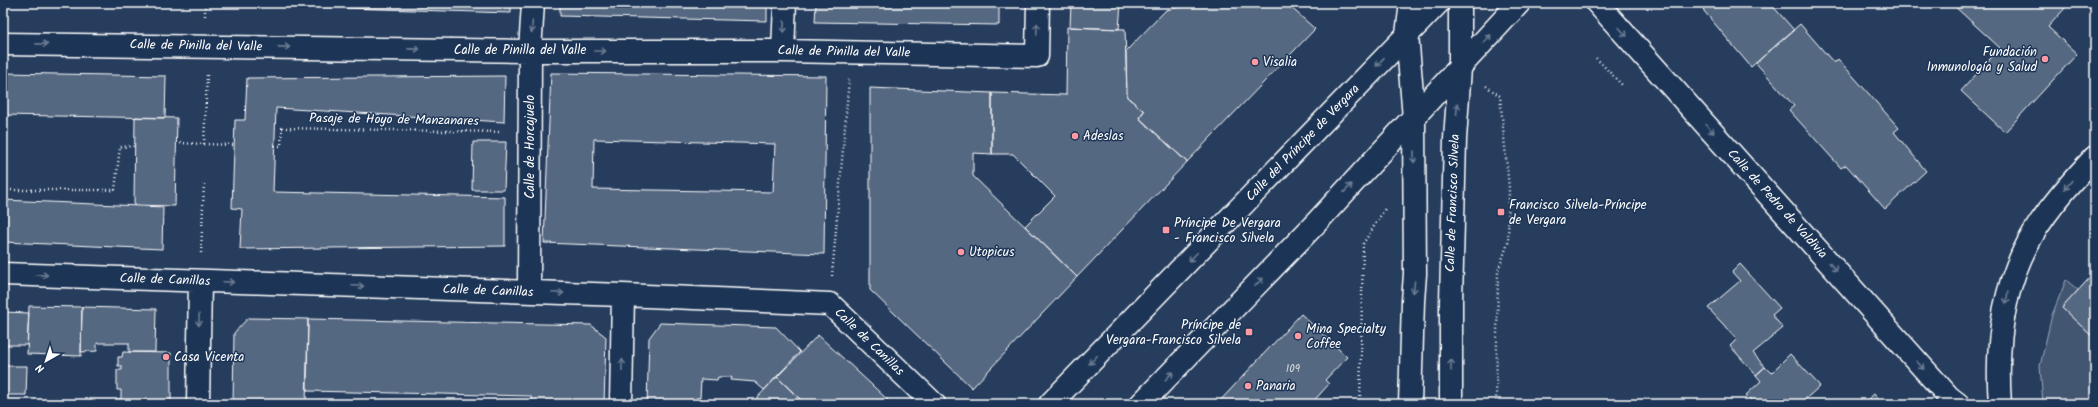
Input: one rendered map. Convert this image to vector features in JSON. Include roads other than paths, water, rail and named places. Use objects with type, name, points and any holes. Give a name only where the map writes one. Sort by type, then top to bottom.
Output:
[{"type":"street","name":"Calle de Horcajuelo","points":[[528,292],[530,50],[533,3]]},
{"type":"street","points":[[783,51],[785,3]]},
{"type":"street","name":"Calle de Pinilla del Valle","points":[[3,44],[530,50],[783,51],[1037,56],[1038,3]]},
{"type":"street","points":[[1399,3],[1407,34],[1414,118],[1416,274],[1413,301],[1410,404]]},
{"type":"street","points":[[1407,34],[1411,3]]},
{"type":"street","name":"Calle del Príncipe de Vergara","points":[[1050,404],[1438,3]]},
{"type":"street","name":"Calle de Francisco Silvela","points":[[1451,404],[1454,139],[1460,68],[1460,3]]},
{"type":"street","points":[[1141,404],[1316,223],[1519,3]]},
{"type":"street","name":"Calle de Pedro de Valdivia","points":[[1596,3],[1949,397],[1958,404]]},
{"type":"street","points":[[2000,404],[2000,351],[2008,290],[2028,243],[2066,188],[2095,157]]},
{"type":"street","name":"Calle de Canillas","points":[[3,274],[624,295],[830,304],[934,404]]},
{"type":"street","points":[[198,404],[200,281]]},
{"type":"street","points":[[621,404],[624,295]]},
{"type":"place","name":"Fundación Inmunología y Salud","points":[[2045,59]]},
{"type":"place","name":"Visalia","points":[[1255,62]]},
{"type":"place","name":"Adeslas","points":[[1075,136]]},
{"type":"place","name":"Francisco Silvela-Príncipe de Vergara","points":[[1501,212]]},
{"type":"place","name":"Príncipe De Vergara - Francisco Silvela","points":[[1166,230]]},
{"type":"place","name":"Utopicus","points":[[961,252]]},
{"type":"place","name":"Príncipe de Vergara-Francisco Silvela","points":[[1249,332]]},
{"type":"place","name":"Mina Specialty Coffee","points":[[1298,336]]},
{"type":"place","name":"Casa Vicenta","points":[[166,357]]},
{"type":"place","name":"Panaria","points":[[1248,386]]}]
